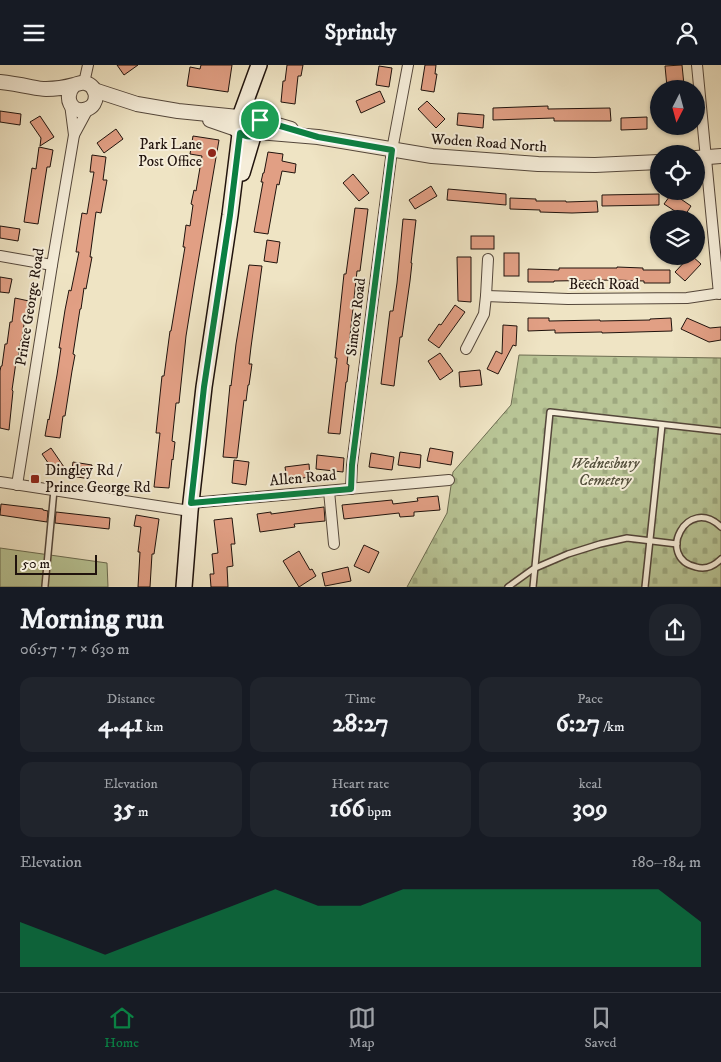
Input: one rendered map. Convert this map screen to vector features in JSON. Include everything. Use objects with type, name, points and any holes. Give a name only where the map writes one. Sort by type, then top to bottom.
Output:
[{"type":"main road","points":[[184,587],[190,507],[204,387],[230,215],[260,65]]},
{"type":"street","points":[[84,86],[88,65]]},
{"type":"street","name":"Simcox Road","points":[[351,489],[352,465],[392,150],[408,65]]},
{"type":"street","points":[[697,65],[700,145]]},
{"type":"street","points":[[0,82],[46,89],[84,86],[137,104]]},
{"type":"street","points":[[70,102],[68,97],[70,91],[84,86]]},
{"type":"street","points":[[84,86],[96,94],[95,100],[90,107]]},
{"type":"street","points":[[46,89],[70,102],[78,110],[90,107],[137,104]]},
{"type":"street","name":"Prince George Road","points":[[17,485],[74,135],[70,102]]},
{"type":"street","name":"Woden Road North","points":[[137,104],[432,156],[538,164],[594,165],[650,162]]},
{"type":"street","name":"Prince George Road","points":[[74,135],[90,107]]},
{"type":"street","points":[[705,158],[721,156]]},
{"type":"street","points":[[705,186],[720,293]]},
{"type":"street","points":[[0,256],[52,265]]},
{"type":"street","points":[[466,349],[484,314],[488,259]]},
{"type":"street","name":"Beech Road","points":[[486,296],[568,299],[687,298],[720,293]]},
{"type":"street","name":"Allen Road","points":[[0,482],[190,507],[329,491],[449,480]]},
{"type":"street","points":[[329,491],[334,544]]},
{"type":"lane","points":[[533,587],[550,412],[721,431]]},
{"type":"lane","points":[[645,587],[662,425]]},
{"type":"lane","points":[[45,586],[54,490]]},
{"type":"lane","points":[[721,527],[714,521],[697,518],[683,526],[677,540],[677,548],[680,555],[685,562],[692,566],[708,568],[721,559]]},
{"type":"lane","points":[[508,587],[535,568],[568,554],[600,544],[627,538],[677,544]]},
{"type":"green space","name":"Wednesbury Cemetery","points":[[519,355],[721,358],[721,587],[407,587],[447,513],[453,472],[511,405]]},
{"type":"green space","points":[[0,548],[107,563],[108,587],[0,587]]},
{"type":"building","points":[[117,65],[138,65],[124,75]]},
{"type":"building","points":[[201,65],[232,65],[228,92],[187,86],[190,67],[200,69]]},
{"type":"building","points":[[287,65],[303,65],[301,76],[298,76],[295,104],[281,102]]},
{"type":"building","points":[[425,65],[436,65],[435,74],[437,74],[434,92],[421,90]]},
{"type":"building","points":[[682,65],[684,80],[666,80],[665,66]]},
{"type":"building","points":[[379,66],[392,68],[389,87],[376,85]]},
{"type":"building","points":[[380,91],[385,102],[361,113],[356,101]]},
{"type":"building","points":[[427,101],[445,119],[436,128],[418,109]]},
{"type":"building","points":[[548,106],[548,109],[610,108],[611,121],[554,121],[554,118],[493,120],[493,108]]},
{"type":"building","points":[[0,111],[21,114],[20,125],[0,122]]},
{"type":"building","points":[[458,113],[484,115],[483,128],[457,125]]},
{"type":"building","points":[[40,116],[54,137],[40,146],[41,138],[30,122]]},
{"type":"building","points":[[647,117],[647,129],[621,130],[621,118]]},
{"type":"building","points":[[116,129],[123,139],[104,153],[97,143]]},
{"type":"building","points":[[193,136],[219,140],[186,336],[179,403],[176,403],[172,441],[175,442],[169,488],[154,487],[160,433],[156,433],[162,376],[164,376],[185,247],[183,247],[186,225],[190,226],[193,205],[191,204],[194,190],[196,191],[202,156],[190,154]]},
{"type":"building","points":[[39,147],[53,150],[50,167],[47,167],[38,224],[24,222],[32,168],[36,169]]},
{"type":"building","points":[[268,152],[283,154],[282,161],[296,164],[295,173],[282,171],[279,185],[277,184],[268,234],[254,232],[263,182],[261,182]]},
{"type":"building","points":[[92,155],[106,157],[103,180],[107,180],[101,213],[96,212],[90,257],[92,257],[80,309],[73,354],[75,355],[60,438],[45,436],[57,375],[65,310],[79,252],[76,252],[82,213],[87,214],[94,172],[90,172]]},
{"type":"building","points":[[353,174],[369,193],[359,201],[343,183]]},
{"type":"building","points":[[431,186],[437,196],[415,209],[409,200]]},
{"type":"building","points":[[448,189],[506,194],[506,205],[447,200]]},
{"type":"building","points":[[650,194],[650,200],[659,200],[659,205],[602,206],[602,195]]},
{"type":"building","points":[[510,198],[536,199],[536,201],[597,201],[598,212],[540,212],[540,210],[510,209]]},
{"type":"building","points":[[667,200],[682,200],[691,206],[688,210],[673,210],[664,204]]},
{"type":"building","points":[[355,208],[368,209],[360,271],[357,271],[347,364],[349,365],[340,434],[328,433],[344,274],[346,274]]},
{"type":"building","points":[[403,219],[416,220],[410,281],[394,386],[381,384],[390,311],[393,311],[397,283]]},
{"type":"building","points":[[0,226],[20,229],[18,241],[0,238]]},
{"type":"building","points":[[471,236],[494,236],[494,249],[471,249]]},
{"type":"building","points":[[267,240],[280,242],[277,263],[264,261]]},
{"type":"building","points":[[504,253],[519,253],[519,276],[504,276]]},
{"type":"building","points":[[457,257],[471,257],[471,302],[458,301]]},
{"type":"building","points":[[249,265],[262,266],[249,364],[252,364],[246,401],[244,400],[237,458],[223,457],[230,385]]},
{"type":"building","points":[[682,265],[700,265],[685,281],[675,272]]},
{"type":"building","points":[[559,268],[643,268],[643,270],[670,270],[670,283],[614,280],[528,282],[528,269],[559,270]]},
{"type":"building","points":[[0,277],[12,279],[9,293],[0,292]]},
{"type":"building","points":[[15,298],[29,301],[16,362],[9,430],[0,428],[0,371],[10,322],[12,322]]},
{"type":"building","points":[[455,305],[465,312],[439,348],[428,340]]},
{"type":"building","points":[[528,318],[549,318],[549,321],[600,321],[671,318],[672,331],[555,333],[555,330],[528,331]]},
{"type":"building","points":[[687,318],[710,328],[721,327],[721,340],[709,342],[681,329]]},
{"type":"building","points":[[503,325],[517,326],[516,346],[513,345],[498,374],[487,369],[496,351],[502,354]]},
{"type":"building","points":[[440,353],[453,371],[440,380],[428,361]]},
{"type":"building","points":[[480,370],[482,385],[460,387],[459,372]]},
{"type":"building","points":[[51,448],[64,467],[55,473],[42,454]]},
{"type":"building","points":[[430,448],[453,452],[451,465],[427,461]]},
{"type":"building","points":[[400,452],[421,455],[420,468],[398,465]]},
{"type":"building","points":[[371,453],[394,457],[392,470],[369,467]]},
{"type":"building","points":[[317,455],[344,458],[343,472],[316,469]]},
{"type":"building","points":[[234,460],[249,462],[246,485],[232,483]]},
{"type":"building","points":[[73,462],[92,465],[90,479],[71,476]]},
{"type":"building","points":[[309,464],[310,477],[287,480],[285,467]]},
{"type":"building","points":[[438,496],[440,510],[414,512],[414,516],[400,517],[399,513],[344,519],[342,505],[392,500],[393,504],[418,501],[417,498]]},
{"type":"building","points":[[1,504],[43,509],[48,511],[47,522],[0,515]]},
{"type":"building","points":[[324,507],[325,521],[294,524],[295,527],[260,532],[257,514]]},
{"type":"building","points":[[56,512],[110,518],[109,529],[55,523]]},
{"type":"building","points":[[136,515],[159,519],[154,554],[152,554],[150,587],[138,587],[140,552],[138,552],[141,527],[134,526]]},
{"type":"building","points":[[232,518],[235,544],[231,544],[233,566],[227,567],[228,587],[211,587],[210,574],[214,574],[212,554],[218,553],[214,520]]},
{"type":"building","points":[[364,545],[379,552],[369,573],[354,566]]},
{"type":"building","points":[[299,551],[310,570],[312,569],[316,576],[299,587],[283,561]]},
{"type":"building","points":[[348,567],[351,581],[325,586],[322,573]]},
{"type":"place","name":"Park Lane Post Office","points":[[212,153]]},
{"type":"place","name":"Dingley Rd / Prince George Rd","points":[[35,479]]},
{"type":"route","points":[[260,120],[318,137],[392,150],[352,465],[351,489],[191,503],[204,387],[230,215],[240,133],[244,136],[253,136],[260,129],[260,120]]}]
